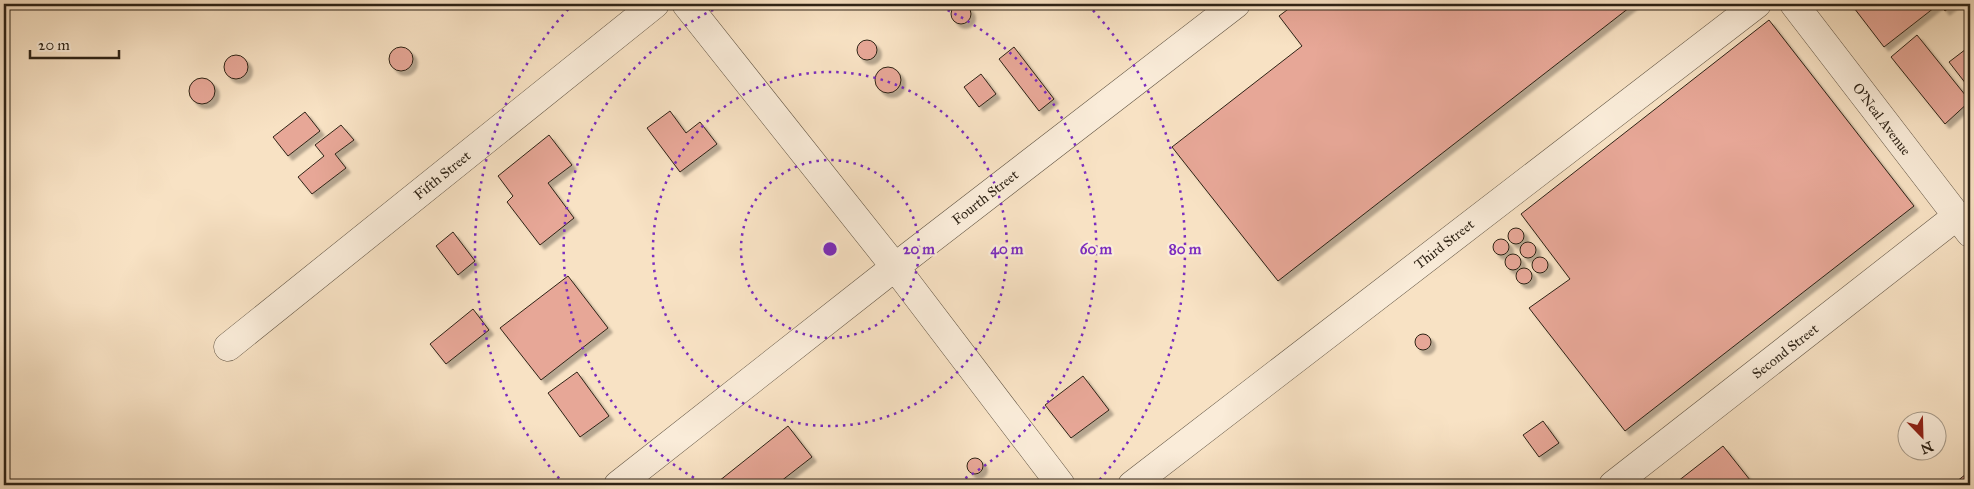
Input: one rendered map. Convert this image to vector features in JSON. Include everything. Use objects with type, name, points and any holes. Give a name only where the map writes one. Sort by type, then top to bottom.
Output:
[{"type":"lane","name":"Fifth Street","points":[[228,347],[655,4]]},
{"type":"lane","points":[[686,4],[895,267],[1061,485]]},
{"type":"lane","name":"Fourth Street","points":[[618,485],[895,267],[1236,4]]},
{"type":"lane","name":"Third Street","points":[[1132,485],[1757,4]]},
{"type":"lane","name":"O'Neal Avenue","points":[[1794,4],[1964,225]]},
{"type":"lane","name":"Second Street","points":[[1613,485],[1964,225]]},
{"type":"building","points":[[961,4],[968,7],[971,14],[968,21],[961,24],[954,21],[951,14],[954,7]]},
{"type":"building","points":[[1295,4],[1634,4],[1278,281],[1172,147],[1302,46],[1279,16]]},
{"type":"building","points":[[1851,4],[1939,4],[1884,47]]},
{"type":"building","points":[[1940,4],[1954,4],[1945,11]]},
{"type":"building","points":[[1769,20],[1914,206],[1625,431],[1529,308],[1570,279],[1521,214]]},
{"type":"building","points":[[1917,35],[1970,101],[1945,124],[1891,57]]},
{"type":"building","points":[[867,40],[874,43],[877,50],[874,57],[867,60],[860,57],[857,50],[860,43]]},
{"type":"building","points":[[1970,46],[1970,89],[1949,62]]},
{"type":"building","points":[[401,47],[410,50],[413,59],[410,68],[401,71],[392,68],[389,59],[392,50]]},
{"type":"building","points":[[1014,47],[1054,99],[1039,111],[999,59]]},
{"type":"building","points":[[236,55],[241,56],[247,62],[247,72],[241,78],[236,79],[231,78],[225,72],[224,67],[225,62],[231,56]]},
{"type":"building","points":[[888,67],[897,71],[901,80],[897,89],[888,93],[879,89],[875,80],[879,71]]},
{"type":"building","points":[[981,74],[996,94],[979,107],[964,87]]},
{"type":"building","points":[[202,78],[211,82],[215,91],[211,100],[202,104],[193,100],[189,91],[193,82]]},
{"type":"building","points":[[670,111],[686,133],[700,122],[717,144],[680,172],[647,128]]},
{"type":"building","points":[[305,112],[320,131],[288,156],[273,137]]},
{"type":"building","points":[[341,125],[354,140],[335,154],[346,168],[312,194],[298,177],[324,156],[315,145]]},
{"type":"building","points":[[549,135],[572,165],[548,183],[574,218],[540,245],[507,202],[513,196],[498,176]]},
{"type":"building","points":[[1513,228],[1519,228],[1524,233],[1522,242],[1513,244],[1508,239],[1508,233]]},
{"type":"building","points":[[453,232],[475,261],[458,275],[436,246]]},
{"type":"building","points":[[1498,239],[1504,239],[1509,244],[1507,253],[1498,255],[1493,250],[1493,244]]},
{"type":"building","points":[[1525,242],[1531,242],[1536,247],[1534,256],[1525,258],[1520,253],[1520,247]]},
{"type":"building","points":[[1510,254],[1516,254],[1521,259],[1519,268],[1510,270],[1505,265],[1505,259]]},
{"type":"building","points":[[1537,257],[1543,257],[1548,262],[1546,271],[1537,273],[1532,268],[1532,262]]},
{"type":"building","points":[[1521,268],[1527,268],[1532,273],[1530,282],[1521,284],[1516,279],[1516,273]]},
{"type":"building","points":[[568,276],[608,328],[541,380],[500,328]]},
{"type":"building","points":[[473,309],[489,330],[446,364],[430,344]]},
{"type":"building","points":[[1420,334],[1426,334],[1431,339],[1429,348],[1420,350],[1415,345],[1415,339]]},
{"type":"building","points":[[577,372],[609,416],[580,437],[548,393]]},
{"type":"building","points":[[1083,376],[1109,410],[1071,438],[1045,405]]},
{"type":"building","points":[[1543,421],[1559,443],[1539,457],[1523,435]]},
{"type":"building","points":[[788,426],[812,457],[776,485],[714,485]]},
{"type":"building","points":[[1723,446],[1754,485],[1673,485]]},
{"type":"building","points":[[972,458],[978,458],[983,463],[981,472],[972,474],[967,469],[967,463]]},
{"type":"building","points":[[1970,471],[1970,485],[1952,485]]}]
